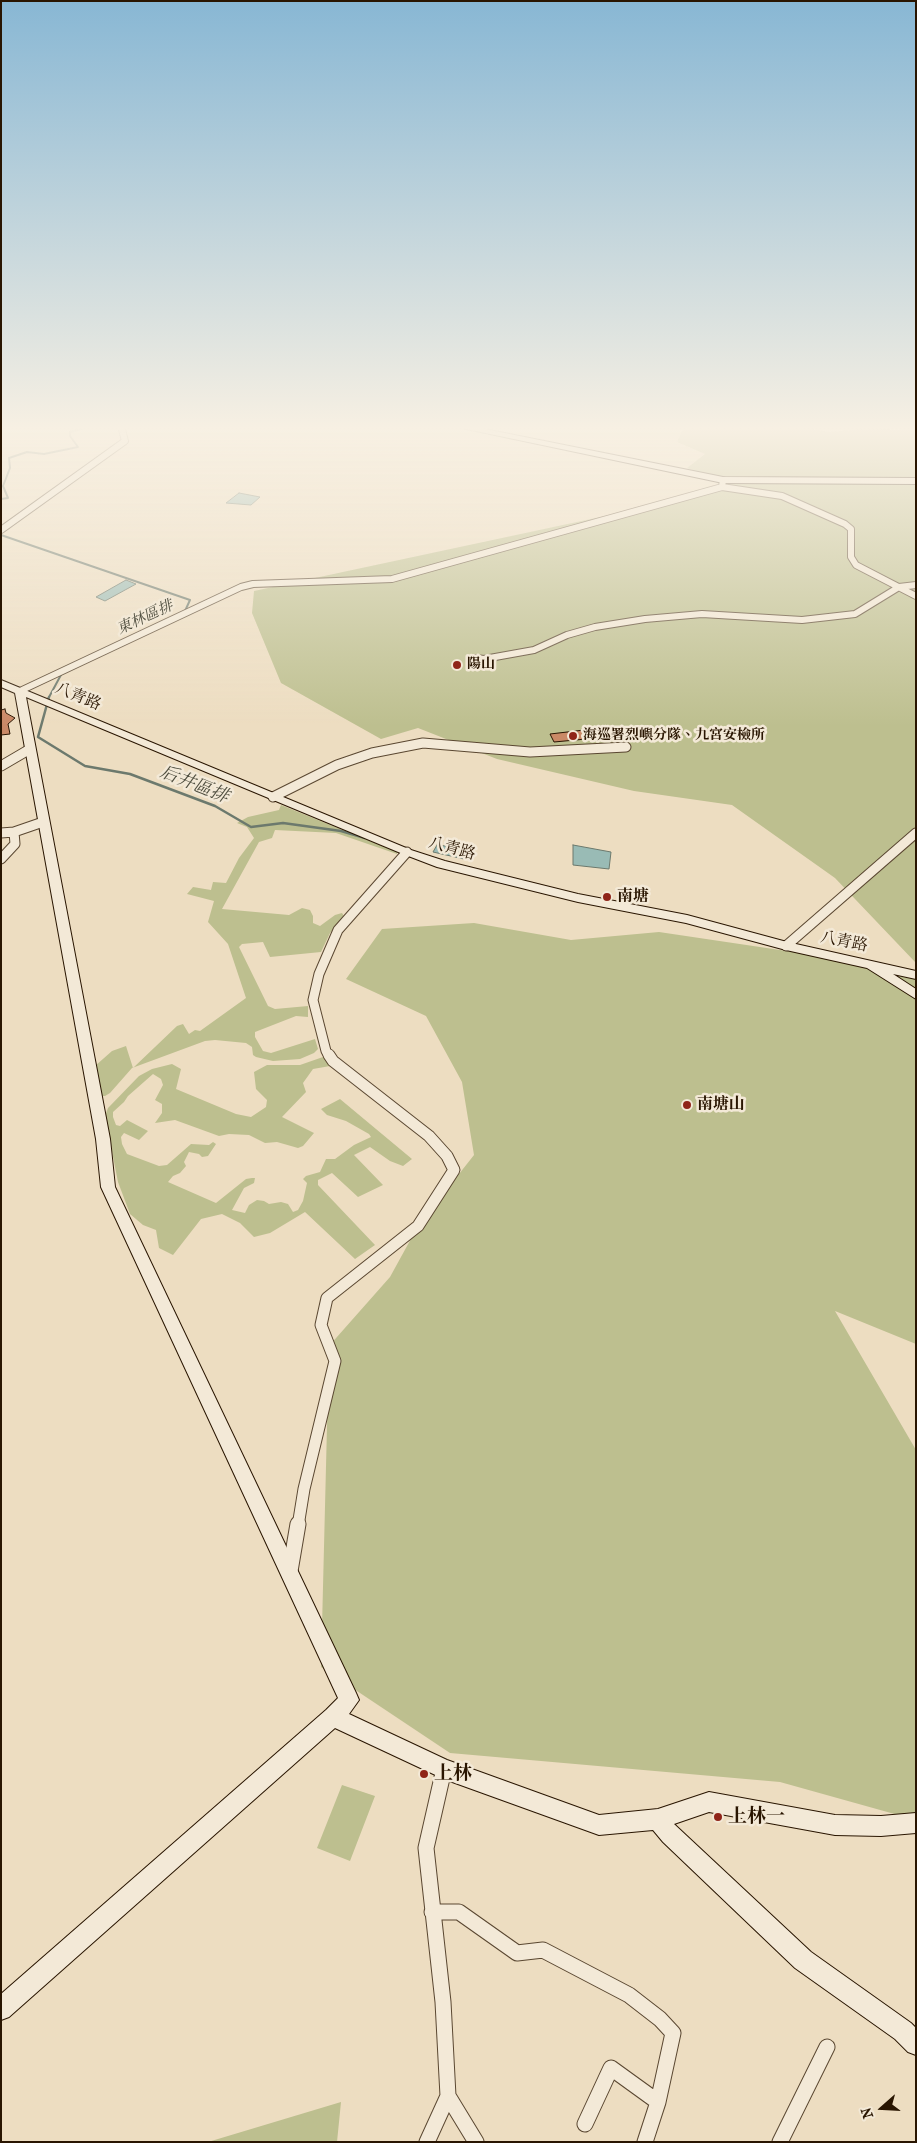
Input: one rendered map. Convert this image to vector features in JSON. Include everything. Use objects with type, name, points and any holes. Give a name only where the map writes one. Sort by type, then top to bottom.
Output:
[{"type":"street","points":[[1,2009],[333,1717],[349,1700],[108,1187],[103,1139],[20,691],[148,629],[241,587],[253,584],[392,579],[577,526]]},
{"type":"street","points":[[847,526],[851,529],[851,557],[856,565],[866,572],[916,596]]},
{"type":"street","points":[[476,658],[484,659],[534,650],[567,635],[595,627],[645,619],[702,614],[802,620],[855,614],[898,587],[916,584]]},
{"type":"street","name":"八青路","points":[[1,683],[407,852],[450,866],[578,898],[687,919],[786,946],[916,975]]},
{"type":"street","points":[[273,797],[337,765],[372,753],[423,743],[530,752],[626,747]]},
{"type":"street","points":[[1,766],[30,749]]},
{"type":"street","points":[[1,833],[14,832],[43,822]]},
{"type":"street","points":[[1,859],[16,844],[14,832]]},
{"type":"street","points":[[786,946],[916,833]]},
{"type":"street","points":[[290,1571],[304,1489],[335,1361],[321,1324],[327,1298],[418,1226],[454,1170],[448,1156],[429,1136],[333,1061],[326,1051],[313,1000],[319,974],[338,930],[407,852]]},
{"type":"street","points":[[867,963],[887,978],[916,995]]},
{"type":"street","points":[[333,1717],[444,1769],[599,1825],[658,1819],[710,1802],[835,1825],[881,1826],[916,1823]]},
{"type":"street","points":[[427,2142],[448,2096],[443,2002],[426,1848],[444,1769]]},
{"type":"street","points":[[658,1819],[670,1835],[803,1960],[903,2031],[916,2044]]},
{"type":"street","points":[[432,1912],[459,1912],[517,1953],[544,1950],[629,1995],[660,2019],[673,2032],[673,2040],[658,2102],[645,2142]]},
{"type":"street","points":[[780,2142],[827,2047]]},
{"type":"street","points":[[585,2124],[611,2068],[658,2102]]},
{"type":"street","points":[[448,2096],[476,2142]]},
{"type":"green space","points":[[558,526],[916,526],[916,963],[835,878],[732,805],[634,791],[497,759],[418,728],[381,739],[281,683],[252,613],[254,591]]},
{"type":"green space","points":[[281,805],[397,852],[397,854],[336,833],[275,830],[272,838],[259,842],[222,909],[289,915],[302,908],[310,910],[313,916],[313,923],[320,926],[335,915],[342,913],[345,918],[330,933],[321,952],[270,957],[263,942],[242,944],[239,947],[268,1006],[275,1009],[308,1006],[308,1017],[296,1016],[255,1032],[255,1037],[263,1051],[271,1053],[315,1039],[318,1049],[314,1053],[300,1059],[273,1061],[253,1055],[252,1047],[246,1043],[215,1040],[205,1041],[134,1067],[177,1026],[183,1024],[189,1034],[195,1030],[200,1031],[246,998],[228,944],[208,922],[214,901],[187,894],[193,887],[211,890],[213,882],[226,883],[239,858],[254,838],[247,827],[237,823],[248,817],[279,810]]},
{"type":"green space","points":[[474,923],[571,940],[659,932],[807,954],[916,977],[916,1344],[835,1311],[916,1450],[916,1820],[780,1782],[450,1753],[321,1667],[329,1346],[390,1277],[418,1226],[474,1155],[462,1082],[426,1016],[346,979],[382,929]]},
{"type":"green space","points":[[126,1046],[133,1068],[110,1093],[101,1096],[95,1066],[112,1051]]},
{"type":"green space","points":[[323,1057],[330,1066],[313,1069],[303,1083],[306,1092],[282,1117],[314,1133],[303,1146],[298,1148],[277,1142],[265,1143],[249,1135],[229,1134],[219,1136],[175,1120],[155,1123],[162,1113],[162,1104],[155,1100],[163,1085],[161,1079],[153,1074],[113,1112],[113,1117],[116,1125],[120,1126],[127,1120],[148,1131],[139,1140],[124,1133],[121,1137],[122,1144],[127,1154],[159,1166],[167,1165],[191,1144],[209,1145],[213,1142],[216,1144],[208,1156],[202,1157],[199,1154],[189,1152],[184,1162],[186,1166],[168,1182],[216,1203],[246,1179],[255,1178],[254,1183],[244,1188],[232,1210],[245,1213],[249,1205],[257,1200],[269,1204],[281,1202],[288,1204],[293,1212],[298,1210],[303,1201],[307,1183],[303,1179],[306,1176],[320,1172],[326,1159],[335,1159],[354,1145],[371,1137],[346,1121],[327,1115],[321,1109],[340,1099],[412,1159],[403,1166],[390,1161],[370,1147],[354,1155],[383,1185],[358,1197],[332,1173],[318,1180],[318,1185],[375,1245],[355,1259],[305,1212],[270,1233],[254,1237],[240,1223],[222,1214],[201,1219],[173,1255],[159,1248],[156,1230],[143,1225],[130,1214],[118,1182],[105,1116],[108,1108],[139,1076],[152,1069],[172,1064],[181,1069],[176,1089],[236,1114],[251,1117],[266,1107],[267,1100],[256,1089],[254,1072],[267,1065],[300,1065]]},
{"type":"green space","points":[[342,1785],[375,1796],[350,1861],[317,1848]]},
{"type":"green space","points":[[341,2102],[337,2142],[208,2142]]},
{"type":"water","points":[[126,580],[136,584],[105,601],[96,597]]},
{"type":"water","points":[[437,845],[470,849],[464,859],[433,852]]},
{"type":"water","points":[[573,845],[611,852],[609,869],[573,865]]},
{"type":"building","points":[[5,709],[6,713],[15,718],[8,724],[10,734],[1,735],[1,710]]},
{"type":"building","name":"海巡署烈嶼分隊、九宮安檢所","points":[[593,729],[597,738],[554,742],[550,734]]},
{"type":"waterway","name":"東林區排","points":[[1,535],[190,600],[185,611]]},
{"type":"waterway","name":"東林區排","points":[[49,697],[62,673]]},
{"type":"waterway","name":"后井區排","points":[[49,697],[38,737],[85,766],[130,774],[215,806],[251,827],[283,823],[341,831],[365,838]]},
{"type":"place","name":"陽山","points":[[457,665]]},
{"type":"place","name":"海巡署烈嶼分隊、九宮安檢所","points":[[573,736]]},
{"type":"place","name":"南塘","points":[[607,897]]},
{"type":"place","name":"南塘山","points":[[687,1105]]},
{"type":"place","name":"上林","points":[[424,1774]]},
{"type":"place","name":"上林一","points":[[718,1817]]}]
